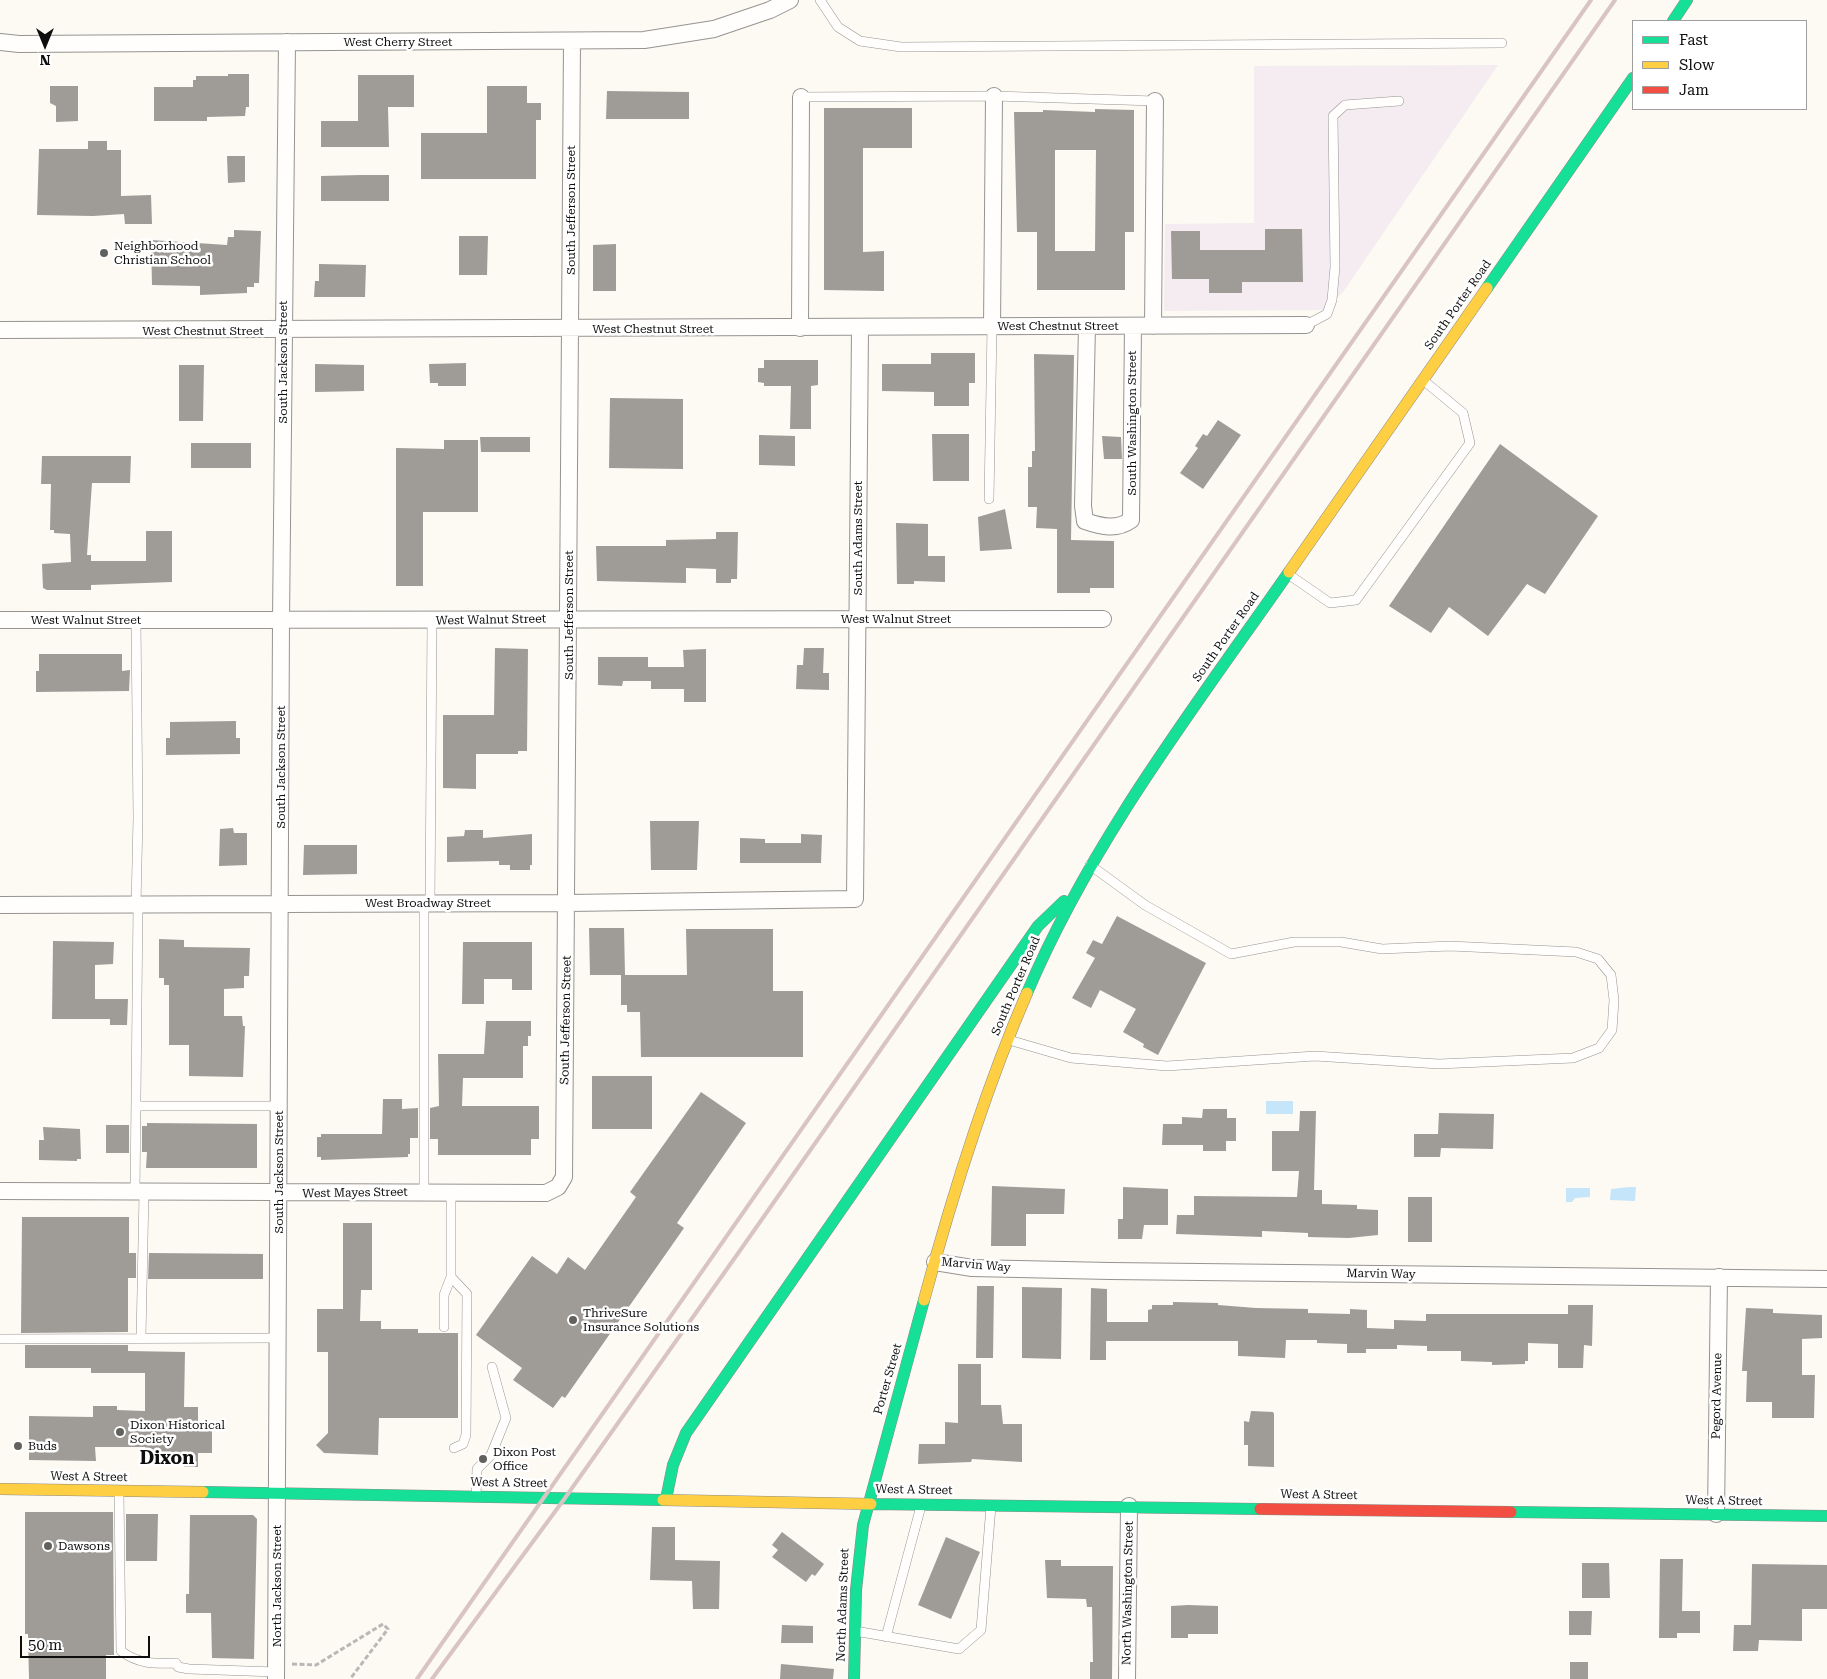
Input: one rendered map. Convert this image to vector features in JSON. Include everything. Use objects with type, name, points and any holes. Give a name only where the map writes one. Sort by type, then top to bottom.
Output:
[{"type":"street","name":"West Cherry Street","points":[[0,42],[19,44],[572,42],[644,40],[714,29],[770,10],[790,0]]},
{"type":"street","points":[[1674,20],[1687,0]]},
{"type":"street","name":"South Jackson Street","points":[[277,1493],[281,620],[287,42]]},
{"type":"street","name":"South Jefferson Street","points":[[558,1187],[564,1177],[568,903],[572,42]]},
{"type":"street","name":"South Porter Road","points":[[935,1262],[978,1121],[1008,1039],[1048,945],[1090,865],[1135,792],[1632,79]]},
{"type":"street","points":[[992,327],[994,96]]},
{"type":"street","points":[[800,328],[801,97]]},
{"type":"street","points":[[1153,326],[1155,101]]},
{"type":"street","name":"West Chestnut Street","points":[[0,330],[1306,325]]},
{"type":"street","name":"South Washington Street","points":[[1087,326],[1083,506],[1086,521],[1101,526],[1122,526],[1132,520],[1133,326]]},
{"type":"street","name":"South Adams Street","points":[[855,899],[860,328]]},
{"type":"street","name":"West Walnut Street","points":[[0,620],[1103,619]]},
{"type":"street","points":[[666,1499],[669,1474],[676,1450],[686,1433],[1038,926],[1078,888]]},
{"type":"street","name":"West Broadway Street","points":[[0,905],[568,903],[855,899]]},
{"type":"street","name":"West Mayes Street","points":[[0,1191],[278,1193],[424,1191],[546,1193],[558,1187]]},
{"type":"street","name":"Marvin Way","points":[[935,1262],[972,1268],[1110,1271],[1827,1279]]},
{"type":"street","name":"Porter Street","points":[[868,1503],[935,1262]]},
{"type":"street","name":"Pegord Avenue","points":[[1716,1514],[1719,1277]]},
{"type":"street","name":"West A Street","points":[[0,1489],[992,1506],[1129,1506],[1827,1516]]},
{"type":"street","name":"North Jackson Street","points":[[276,1671],[277,1493]]},
{"type":"street","name":"North Adams Street","points":[[854,1679],[854,1631],[859,1539],[868,1503]]},
{"type":"street","name":"North Washington Street","points":[[1127,1679],[1129,1506]]},
{"type":"lane","points":[[820,0],[838,27],[860,41],[901,47],[1502,43]]},
{"type":"lane","points":[[801,97],[994,96],[1155,101]]},
{"type":"lane","points":[[1306,325],[1327,314],[1332,300],[1336,267],[1333,116],[1345,105],[1399,101]]},
{"type":"lane","points":[[989,499],[992,327]]},
{"type":"lane","points":[[1287,573],[1330,603],[1356,600],[1470,442],[1463,413],[1423,380]]},
{"type":"lane","points":[[136,620],[138,772],[137,1106],[141,1337]]},
{"type":"lane","points":[[424,1191],[432,621]]},
{"type":"lane","points":[[1008,1039],[1071,1058],[1167,1066],[1314,1056],[1439,1064],[1573,1058],[1599,1048],[1612,1030],[1614,1000],[1611,975],[1598,959],[1576,952],[1450,946],[1382,949],[1341,942],[1294,942],[1231,954],[1145,905],[1090,865]]},
{"type":"lane","points":[[137,1106],[279,1106]]},
{"type":"lane","points":[[444,1327],[444,1295],[451,1276],[452,1192]]},
{"type":"lane","points":[[451,1276],[467,1294],[466,1435],[463,1444],[454,1448]]},
{"type":"lane","points":[[0,1340],[141,1337],[278,1338]]},
{"type":"lane","points":[[476,1496],[477,1469],[491,1454],[506,1418],[492,1367]]},
{"type":"lane","points":[[119,1492],[121,1651],[132,1660],[153,1664],[176,1663],[178,1667],[189,1669],[276,1671]]},
{"type":"lane","points":[[886,1637],[921,1504]]},
{"type":"lane","points":[[854,1631],[959,1649],[982,1630],[992,1506]]},
{"type":"path","points":[[276,1671],[316,1665],[383,1624],[388,1629],[350,1679]]},
{"type":"shaded area","points":[[1498,65],[1343,292],[1325,310],[1164,311],[1165,224],[1254,223],[1254,66]]},
{"type":"water","points":[[1266,1101],[1293,1101],[1293,1114],[1266,1114]]},
{"type":"water","points":[[1636,1187],[1635,1201],[1610,1200],[1611,1189]]},
{"type":"water","points":[[1566,1188],[1590,1188],[1590,1197],[1575,1198],[1572,1202],[1566,1202]]},
{"type":"building","points":[[228,74],[249,74],[249,107],[246,107],[245,116],[207,117],[207,121],[154,121],[154,87],[193,87],[193,80],[196,80],[196,76],[228,76]]},
{"type":"building","points":[[358,75],[414,75],[414,107],[388,107],[389,147],[321,147],[321,121],[358,121]]},
{"type":"building","points":[[50,86],[78,86],[78,121],[56,122],[56,106],[50,103]]},
{"type":"building","points":[[487,86],[527,86],[527,103],[541,103],[541,120],[536,120],[536,179],[421,179],[421,133],[487,133]]},
{"type":"building","points":[[607,91],[689,92],[689,119],[606,119]]},
{"type":"building","points":[[824,108],[912,108],[912,148],[863,148],[863,252],[884,251],[884,291],[824,290]]},
{"type":"building","points":[[1095,109],[1134,110],[1134,232],[1125,232],[1125,290],[1037,290],[1037,232],[1017,232],[1014,112],[1043,112],[1043,110],[1095,112]],"holes":[[[1055,150],[1096,150],[1095,251],[1055,251]]]},
{"type":"building","points":[[88,141],[107,141],[107,150],[121,150],[121,196],[151,195],[152,224],[125,224],[124,214],[93,216],[37,215],[39,149],[88,149]]},
{"type":"building","points":[[227,156],[245,156],[245,182],[228,183]]},
{"type":"building","points":[[389,175],[389,201],[321,201],[321,176]]},
{"type":"building","points":[[1265,229],[1302,229],[1303,282],[1242,282],[1242,293],[1209,293],[1209,279],[1172,279],[1171,231],[1200,231],[1200,250],[1265,250]]},
{"type":"building","points":[[234,230],[261,231],[259,283],[254,283],[254,287],[247,287],[247,293],[200,295],[200,286],[152,285],[151,240],[227,245],[228,237],[234,237]]},
{"type":"building","points":[[459,236],[488,236],[487,275],[459,275]]},
{"type":"building","points":[[616,244],[616,291],[593,291],[593,245]]},
{"type":"building","points":[[319,264],[366,265],[365,297],[314,297],[315,281],[319,281]]},
{"type":"building","points":[[931,353],[975,353],[975,383],[969,383],[969,406],[934,406],[934,392],[882,391],[882,364],[931,364]]},
{"type":"building","points":[[1034,354],[1074,355],[1071,540],[1114,541],[1114,588],[1090,588],[1090,593],[1057,593],[1057,529],[1036,528],[1037,507],[1028,507],[1028,467],[1032,467],[1032,451],[1035,451]]},
{"type":"building","points":[[764,360],[818,360],[818,385],[811,386],[811,429],[790,429],[791,386],[764,386],[764,383],[758,382],[758,368],[764,368]]},
{"type":"building","points":[[466,363],[466,386],[438,386],[438,383],[430,383],[429,364]]},
{"type":"building","points":[[315,364],[364,365],[364,391],[315,392]]},
{"type":"building","points":[[179,365],[204,365],[203,421],[179,421]]},
{"type":"building","points":[[610,398],[683,399],[683,469],[609,468]]},
{"type":"building","points":[[1218,420],[1241,435],[1203,489],[1180,473],[1198,448],[1195,446],[1203,434],[1207,436]]},
{"type":"building","points":[[932,434],[969,434],[969,481],[933,481]]},
{"type":"building","points":[[759,435],[795,436],[795,466],[759,465]]},
{"type":"building","points":[[1102,436],[1121,437],[1122,459],[1104,459]]},
{"type":"building","points":[[480,437],[530,437],[530,452],[481,452]]},
{"type":"building","points":[[444,440],[478,440],[478,512],[423,512],[423,586],[396,586],[396,448],[444,449]]},
{"type":"building","points":[[191,443],[251,443],[251,468],[191,468]]},
{"type":"building","points":[[1500,444],[1598,516],[1545,594],[1527,584],[1488,636],[1449,607],[1431,633],[1389,606]]},
{"type":"building","points":[[42,456],[131,456],[130,483],[92,483],[87,555],[91,555],[91,561],[146,561],[146,531],[172,531],[172,582],[91,585],[91,590],[47,590],[43,588],[42,564],[71,562],[70,534],[54,533],[54,530],[50,530],[51,484],[41,484]]},
{"type":"building","points":[[1005,509],[1012,549],[980,551],[978,517]]},
{"type":"building","points":[[896,523],[928,524],[928,556],[945,556],[945,582],[914,581],[914,584],[897,584]]},
{"type":"building","points":[[716,532],[738,532],[737,579],[731,579],[731,583],[716,583],[716,569],[686,568],[686,583],[597,581],[596,546],[666,546],[666,540],[716,539]]},
{"type":"building","points":[[495,648],[528,649],[527,751],[518,751],[518,754],[476,754],[476,789],[443,788],[443,715],[494,715]]},
{"type":"building","points":[[804,648],[824,648],[823,673],[829,673],[829,690],[796,689],[797,665],[803,665]]},
{"type":"building","points":[[706,649],[706,702],[684,702],[684,689],[651,689],[651,681],[623,681],[622,686],[598,685],[598,657],[648,657],[648,667],[684,667],[683,650]]},
{"type":"building","points":[[39,654],[122,654],[122,671],[130,670],[129,691],[36,692],[36,671],[39,671]]},
{"type":"building","points":[[236,721],[236,738],[240,738],[240,754],[166,755],[166,738],[170,738],[170,722]]},
{"type":"building","points":[[650,821],[699,821],[697,870],[651,870]]},
{"type":"building","points":[[233,828],[234,833],[247,833],[247,865],[219,866],[220,829]]},
{"type":"building","points":[[465,830],[483,830],[483,838],[532,834],[532,865],[530,865],[530,870],[510,870],[510,865],[499,865],[499,861],[447,862],[447,837],[464,836]]},
{"type":"building","points":[[801,834],[822,835],[821,863],[740,863],[740,838],[765,839],[765,843],[801,843]]},
{"type":"building","points":[[304,845],[357,845],[357,874],[303,875]]},
{"type":"building","points":[[1117,916],[1206,963],[1158,1055],[1143,1047],[1144,1044],[1123,1032],[1136,1009],[1100,990],[1091,1008],[1072,998],[1095,958],[1086,953],[1093,940],[1102,944]]},
{"type":"building","points":[[589,928],[624,928],[625,975],[590,975]]},
{"type":"building","points":[[686,929],[773,929],[773,991],[803,991],[803,1057],[641,1057],[640,1012],[627,1012],[627,1005],[621,1005],[621,975],[687,975]]},
{"type":"building","points":[[159,939],[184,940],[184,947],[250,948],[249,976],[244,976],[244,988],[224,989],[224,1016],[242,1016],[243,1026],[245,1026],[243,1077],[189,1076],[189,1045],[169,1045],[169,985],[164,985],[164,978],[159,978]]},
{"type":"building","points":[[53,941],[114,942],[113,964],[95,965],[95,999],[128,999],[127,1025],[110,1025],[110,1019],[52,1019]]},
{"type":"building","points":[[463,942],[532,942],[532,990],[512,990],[512,979],[484,979],[484,1004],[462,1004]]},
{"type":"building","points":[[486,1021],[531,1021],[531,1036],[528,1036],[528,1046],[523,1046],[523,1078],[463,1078],[462,1106],[539,1106],[539,1139],[531,1139],[531,1155],[438,1155],[438,1139],[430,1139],[430,1108],[439,1106],[438,1054],[484,1054]]},
{"type":"building","points":[[592,1076],[652,1076],[652,1129],[592,1129]]},
{"type":"building","points":[[701,1092],[746,1123],[677,1223],[684,1228],[565,1398],[562,1396],[553,1408],[513,1380],[522,1368],[476,1335],[532,1256],[557,1274],[568,1257],[585,1270],[636,1197],[630,1192]]},
{"type":"building","points":[[383,1099],[402,1099],[402,1109],[418,1108],[418,1138],[410,1138],[410,1154],[408,1154],[408,1157],[321,1160],[321,1157],[317,1157],[317,1137],[321,1137],[321,1134],[382,1134]]},
{"type":"building","points":[[1203,1109],[1227,1109],[1227,1118],[1236,1118],[1236,1141],[1226,1141],[1226,1151],[1203,1151],[1203,1145],[1162,1145],[1163,1124],[1182,1124],[1182,1117],[1202,1118]]},
{"type":"building","points":[[1300,1111],[1316,1111],[1314,1190],[1322,1190],[1322,1204],[1357,1205],[1357,1209],[1378,1210],[1378,1235],[1349,1238],[1308,1237],[1308,1233],[1262,1231],[1262,1237],[1176,1234],[1177,1215],[1194,1215],[1194,1196],[1297,1197],[1299,1171],[1272,1171],[1272,1131],[1299,1131]]},
{"type":"building","points":[[1439,1113],[1494,1114],[1493,1149],[1441,1148],[1440,1157],[1414,1157],[1414,1134],[1438,1134]]},
{"type":"building","points":[[147,1123],[257,1124],[257,1168],[146,1168],[147,1152],[142,1152],[142,1126],[147,1126]]},
{"type":"building","points":[[106,1125],[129,1125],[129,1153],[106,1153]]},
{"type":"building","points":[[43,1127],[80,1129],[81,1159],[77,1159],[77,1161],[39,1160],[39,1140],[44,1140]]},
{"type":"building","points":[[992,1186],[1065,1189],[1064,1214],[1026,1214],[1026,1246],[991,1246]]},
{"type":"building","points":[[1123,1187],[1168,1189],[1168,1225],[1144,1225],[1142,1239],[1118,1239],[1118,1219],[1123,1219]]},
{"type":"building","points":[[1408,1197],[1432,1197],[1432,1242],[1408,1242]]},
{"type":"building","points":[[22,1217],[129,1217],[129,1253],[136,1253],[136,1278],[128,1278],[128,1332],[21,1333]]},
{"type":"building","points":[[343,1223],[372,1223],[372,1290],[361,1290],[360,1321],[381,1321],[381,1329],[418,1329],[418,1333],[458,1333],[458,1418],[379,1418],[378,1455],[324,1453],[316,1445],[328,1433],[328,1352],[317,1352],[317,1309],[343,1309]]},
{"type":"building","points":[[149,1253],[263,1254],[263,1279],[148,1279]]},
{"type":"building","points":[[977,1286],[994,1286],[993,1358],[976,1358]]},
{"type":"building","points":[[1022,1287],[1062,1288],[1061,1359],[1022,1358]]},
{"type":"building","points":[[1091,1288],[1107,1289],[1107,1322],[1148,1322],[1148,1310],[1152,1309],[1152,1305],[1173,1305],[1173,1302],[1218,1303],[1218,1305],[1256,1308],[1308,1309],[1308,1313],[1350,1314],[1350,1309],[1367,1310],[1367,1328],[1394,1329],[1394,1320],[1426,1321],[1426,1314],[1568,1314],[1568,1305],[1593,1305],[1592,1346],[1584,1345],[1583,1368],[1558,1368],[1558,1344],[1528,1343],[1528,1361],[1525,1361],[1525,1364],[1492,1365],[1492,1362],[1461,1361],[1461,1351],[1427,1351],[1427,1346],[1397,1345],[1397,1349],[1366,1349],[1366,1353],[1347,1353],[1347,1344],[1317,1343],[1317,1340],[1286,1340],[1285,1358],[1238,1356],[1238,1341],[1106,1341],[1106,1360],[1090,1360]]},
{"type":"building","points":[[1746,1308],[1773,1309],[1773,1313],[1822,1315],[1822,1338],[1802,1339],[1802,1375],[1815,1375],[1814,1418],[1772,1418],[1772,1402],[1746,1402],[1747,1371],[1742,1371]]},
{"type":"building","points":[[25,1345],[128,1345],[128,1351],[185,1352],[184,1407],[198,1407],[198,1431],[212,1431],[212,1453],[198,1453],[198,1467],[184,1467],[184,1462],[145,1463],[145,1447],[95,1447],[96,1461],[29,1460],[29,1416],[93,1417],[93,1406],[117,1406],[117,1410],[145,1411],[145,1373],[91,1373],[91,1368],[25,1368]]},
{"type":"building","points":[[958,1364],[981,1364],[981,1405],[1001,1405],[1003,1424],[1022,1424],[1022,1462],[972,1459],[971,1462],[918,1464],[919,1444],[945,1444],[945,1422],[958,1423]]},
{"type":"building","points":[[1251,1411],[1273,1412],[1274,1414],[1274,1467],[1248,1466],[1248,1445],[1244,1445],[1244,1421],[1249,1422]]},
{"type":"building","points":[[25,1512],[113,1512],[114,1655],[106,1655],[106,1679],[29,1679],[28,1634],[25,1634]]},
{"type":"building","points":[[126,1514],[158,1514],[157,1561],[126,1561]]},
{"type":"building","points":[[190,1515],[253,1515],[257,1519],[254,1659],[212,1658],[211,1613],[186,1613],[186,1594],[189,1594]]},
{"type":"building","points":[[652,1527],[675,1527],[675,1560],[720,1561],[719,1609],[693,1609],[692,1581],[650,1580]]},
{"type":"building","points":[[782,1532],[824,1564],[815,1576],[812,1574],[806,1582],[772,1557],[778,1550],[772,1545]]},
{"type":"building","points":[[946,1537],[980,1552],[951,1619],[918,1605]]},
{"type":"building","points":[[1660,1559],[1683,1559],[1682,1611],[1700,1611],[1700,1633],[1677,1633],[1677,1638],[1659,1638]]},
{"type":"building","points":[[1045,1560],[1061,1560],[1061,1566],[1113,1566],[1112,1679],[1090,1679],[1090,1662],[1093,1662],[1092,1607],[1087,1607],[1086,1599],[1047,1598]]},
{"type":"building","points":[[1582,1563],[1609,1563],[1610,1598],[1582,1598]]},
{"type":"building","points":[[1752,1564],[1827,1565],[1827,1609],[1802,1609],[1802,1641],[1759,1640],[1758,1651],[1733,1651],[1734,1625],[1751,1625]]},
{"type":"building","points":[[1171,1606],[1218,1606],[1218,1634],[1188,1634],[1188,1638],[1171,1638]]},
{"type":"building","points":[[1569,1611],[1592,1611],[1591,1635],[1569,1635]]},
{"type":"building","points":[[782,1625],[813,1626],[813,1643],[781,1643]]},
{"type":"building","points":[[1570,1662],[1588,1662],[1588,1679],[1570,1679]]},
{"type":"building","points":[[781,1664],[834,1669],[833,1679],[780,1679]]},
{"type":"railway","points":[[417,1679],[1591,0]]},
{"type":"railway","points":[[432,1679],[565,1498],[746,1242],[1615,0]]},
{"type":"traffic: fast","points":[[1674,20],[1687,0]]},
{"type":"traffic: fast","points":[[1487,288],[1632,79]]},
{"type":"traffic: fast","points":[[1027,993],[1053,937],[1113,828],[1181,725],[1289,572]]},
{"type":"traffic: fast","points":[[666,1499],[673,1465],[686,1433],[1038,926],[1064,901]]},
{"type":"traffic: fast","points":[[854,1679],[856,1590],[863,1525],[924,1300]]},
{"type":"traffic: fast","points":[[203,1492],[663,1500]]},
{"type":"traffic: fast","points":[[871,1504],[1260,1509]]},
{"type":"traffic: fast","points":[[1511,1512],[1827,1516]]},
{"type":"traffic: slow","points":[[1289,572],[1487,288]]},
{"type":"traffic: slow","points":[[924,1300],[946,1222],[983,1106],[1027,993]]},
{"type":"traffic: slow","points":[[0,1489],[203,1492]]},
{"type":"traffic: slow","points":[[663,1500],[871,1504]]},
{"type":"traffic: jam","points":[[1260,1509],[1511,1512]]},
{"type":"place","name":"Neighborhood Christian School","points":[[104,253]]},
{"type":"place","name":"ThriveSure Insurance Solutions","points":[[573,1320]]},
{"type":"place","name":"Dixon Historical Society","points":[[120,1432]]},
{"type":"place","name":"Buds","points":[[18,1446]]},
{"type":"place","name":"Dixon Post Office","points":[[483,1459]]},
{"type":"place","name":"Dawsons","points":[[48,1546]]},
{"type":"district","name":"Dixon","points":[[167,1459]]}]
